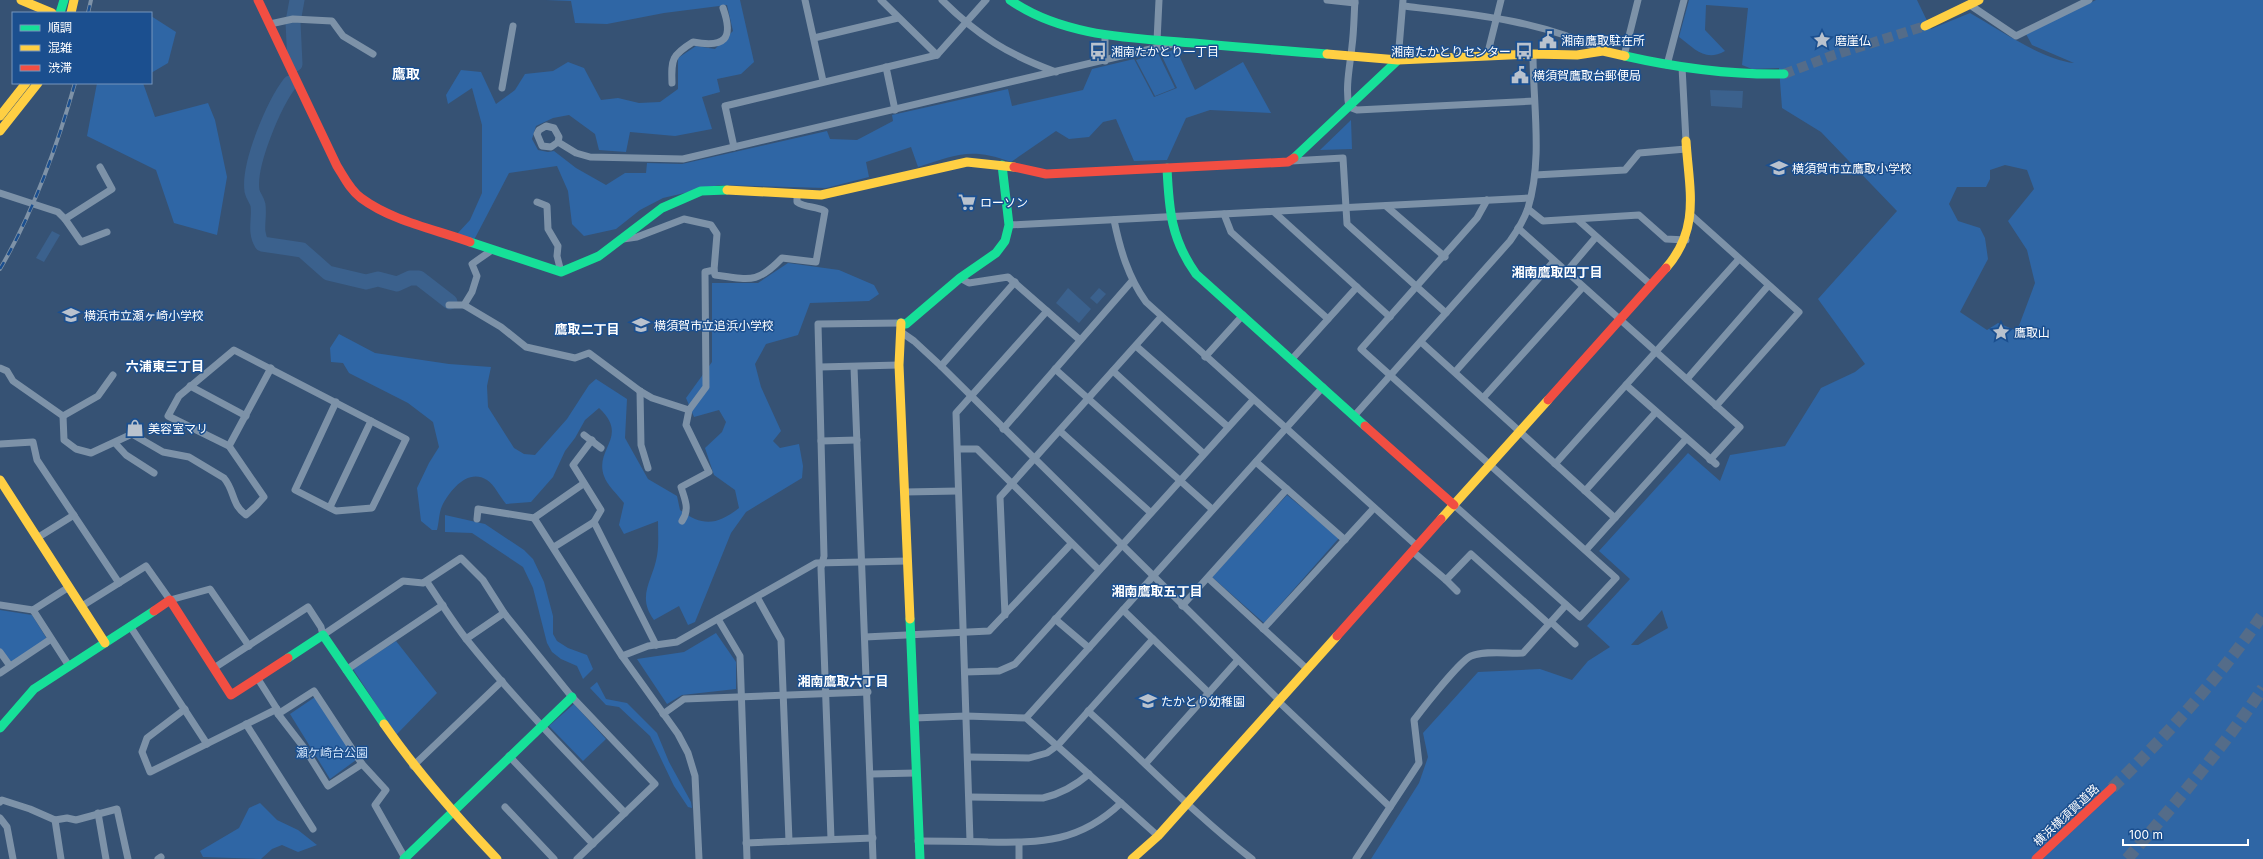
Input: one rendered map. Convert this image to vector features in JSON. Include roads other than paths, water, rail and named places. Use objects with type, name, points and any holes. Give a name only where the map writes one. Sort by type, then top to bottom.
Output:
[{"type":"main road","points":[[21,0],[50,12]]},
{"type":"main road","points":[[60,12],[64,0]]},
{"type":"main road","points":[[71,12],[74,0]]},
{"type":"main road","points":[[258,0],[337,166],[350,188],[365,201],[388,214],[560,272],[599,256],[662,208],[701,192],[726,190],[821,195],[967,162],[1002,165],[1046,174],[1288,162],[1297,157],[1398,60]]},
{"type":"main road","points":[[1010,0],[1023,9],[1052,21],[1105,36],[1175,43],[1398,60],[1533,54],[1577,56],[1603,51],[1667,65],[1744,75],[1784,74]]},
{"type":"main road","points":[[1925,26],[1979,0]]},
{"type":"main road","points":[[1,113],[25,84]]},
{"type":"main road","points":[[0,132],[37,84]]},
{"type":"main road","points":[[1132,859],[1158,836],[1520,433],[1678,254],[1686,240],[1691,215],[1686,145]]},
{"type":"main road","points":[[920,859],[918,841],[911,635],[899,365],[901,327],[960,278],[996,253],[1005,241],[1009,225],[1002,165]]},
{"type":"main road","points":[[1167,168],[1170,216],[1176,241],[1188,264],[1196,274],[1454,505]]},
{"type":"main road","points":[[0,480],[106,643]]},
{"type":"main road","points":[[0,728],[20,702],[34,689],[170,600],[231,695],[258,679],[323,635],[413,766],[494,858]]},
{"type":"main road","points":[[404,859],[509,756],[572,697]]},
{"type":"main road","name":"横浜横須賀道路","points":[[2036,859],[2112,788]]},
{"type":"street","points":[[805,0],[823,81]]},
{"type":"street","points":[[881,0],[937,55]]},
{"type":"street","points":[[942,0],[966,24],[1012,53],[1057,72]]},
{"type":"street","points":[[734,148],[725,106],[823,81],[937,55],[986,0]]},
{"type":"street","points":[[1157,41],[1159,0]]},
{"type":"street","points":[[1327,0],[1355,1],[1352,48],[1349,56],[1347,98],[1349,107],[1357,110],[1534,101]]},
{"type":"street","points":[[1487,56],[1501,0]]},
{"type":"street","points":[[1624,56],[1638,0]]},
{"type":"street","points":[[1667,65],[1684,0]]},
{"type":"street","points":[[1970,5],[2016,36],[2089,0]]},
{"type":"street","points":[[1398,60],[1403,3],[1497,17],[1575,38],[1603,51]]},
{"type":"street","points":[[672,83],[671,65],[673,57],[682,49],[693,42],[708,45],[715,43],[724,39],[729,33],[729,25],[723,8]]},
{"type":"street","points":[[814,38],[898,18]]},
{"type":"street","points":[[270,24],[293,19],[332,21],[343,36],[373,54]]},
{"type":"street","points":[[502,88],[513,26]]},
{"type":"street","points":[[1105,36],[1105,61]]},
{"type":"street","points":[[558,142],[576,153],[590,157],[683,159],[1105,61],[1175,43]]},
{"type":"street","points":[[1354,415],[1510,241],[1528,209],[1535,175],[1533,54]]},
{"type":"street","points":[[886,67],[895,110]]},
{"type":"street","points":[[1535,175],[1625,170],[1639,153],[1686,145],[1682,67]]},
{"type":"street","points":[[1,113],[10,120]]},
{"type":"street","points":[[1288,162],[1343,158],[1347,224],[1446,313]]},
{"type":"street","points":[[65,219],[112,189],[100,167]]},
{"type":"street","points":[[0,193],[58,212],[65,219],[81,242],[106,232]]},
{"type":"street","points":[[623,239],[637,237],[684,219],[711,225],[717,234],[714,270],[715,275],[747,279],[764,275],[782,258],[816,262],[825,211],[819,208],[802,206],[797,202],[797,194]]},
{"type":"street","points":[[1009,225],[1530,198]]},
{"type":"street","points":[[1454,505],[1580,617],[1616,578],[1390,376],[1362,349],[1445,257],[1477,218],[1487,200]]},
{"type":"street","points":[[537,202],[547,206],[548,228],[558,246],[557,256],[560,272]]},
{"type":"street","points":[[1386,206],[1445,257]]},
{"type":"street","points":[[1528,209],[1543,221],[1639,215],[1666,239],[1686,240]]},
{"type":"street","points":[[1274,212],[1390,317]]},
{"type":"street","points":[[1224,214],[1231,232],[1328,319]]},
{"type":"street","points":[[1691,215],[1768,286],[1799,312],[1716,406]]},
{"type":"street","points":[[1114,220],[1119,242],[1132,280],[1146,302],[1205,357],[1374,508],[1457,591]]},
{"type":"street","points":[[1578,220],[1651,285]]},
{"type":"street","points":[[1518,228],[1567,271],[1583,288],[1621,319],[1740,427],[1713,462],[1626,385]]},
{"type":"street","points":[[1567,271],[1596,237]]},
{"type":"street","points":[[464,305],[472,292],[477,276],[472,264],[492,250]]},
{"type":"street","points":[[1555,464],[1739,259]]},
{"type":"street","points":[[1455,372],[1554,261]]},
{"type":"street","points":[[682,521],[685,516],[687,502],[681,487],[709,472],[686,425],[689,410],[706,387],[705,272],[714,270]]},
{"type":"street","points":[[960,278],[969,283],[1008,277],[1080,340]]},
{"type":"street","points":[[1003,429],[1132,280]]},
{"type":"street","points":[[941,366],[1015,282]]},
{"type":"street","points":[[1687,379],[1768,286]]},
{"type":"street","points":[[1292,360],[1357,287]]},
{"type":"street","points":[[1483,398],[1583,288]]},
{"type":"street","points":[[449,306],[464,305],[501,327],[526,347],[575,358],[589,353],[640,391],[652,398],[689,410]]},
{"type":"street","points":[[970,842],[970,797],[956,413],[1047,311]]},
{"type":"street","points":[[1205,357],[1243,315]]},
{"type":"street","points":[[1005,615],[1000,497],[1161,317]]},
{"type":"street","points":[[831,839],[822,563],[820,368],[818,324],[901,327],[1237,661],[1390,807]]},
{"type":"street","points":[[1421,342],[1615,518]]},
{"type":"street","points":[[1136,346],[1227,426]]},
{"type":"street","points":[[63,416],[64,440],[76,449],[91,453],[132,434],[163,452],[189,457],[224,478],[229,484],[237,509],[246,514],[264,497],[229,446],[168,416],[179,396],[234,350],[271,368],[336,402],[371,421],[406,439],[372,508],[336,511],[295,490],[336,402]]},
{"type":"street","points":[[820,368],[899,365]]},
{"type":"street","points":[[854,367],[868,692],[873,859]]},
{"type":"street","points":[[0,368],[7,371],[13,381],[63,416]]},
{"type":"street","points":[[229,446],[271,368]]},
{"type":"street","points":[[1055,369],[1212,509]]},
{"type":"street","points":[[1113,371],[1203,452]]},
{"type":"street","points":[[63,416],[98,396],[114,375]]},
{"type":"street","points":[[190,386],[246,416]]},
{"type":"street","points":[[1026,718],[1212,509],[1256,462],[1284,428],[1323,387]]},
{"type":"street","points":[[640,391],[641,445],[648,468]]},
{"type":"street","points":[[965,672],[999,671],[1015,664],[1122,546],[1150,512],[1180,481],[1203,452],[1253,400]]},
{"type":"street","points":[[1585,491],[1656,412]]},
{"type":"street","points":[[330,507],[371,421]]},
{"type":"street","points":[[1060,430],[1150,512]]},
{"type":"street","points":[[584,434],[602,448]]},
{"type":"street","points":[[1586,550],[1686,439]]},
{"type":"street","points":[[554,547],[594,522],[601,510],[583,484],[573,465],[592,440]]},
{"type":"street","points":[[821,441],[857,440]]},
{"type":"street","points":[[0,444],[32,442],[37,460],[119,583]]},
{"type":"street","points":[[115,443],[126,455],[154,473]]},
{"type":"street","points":[[958,450],[977,449],[1071,544],[1099,570]]},
{"type":"street","points":[[1256,462],[1345,540]]},
{"type":"street","points":[[477,519],[478,509],[534,518],[583,484]]},
{"type":"street","points":[[1182,606],[1287,489]]},
{"type":"street","points":[[904,492],[958,491]]},
{"type":"street","points":[[1263,629],[1374,508]]},
{"type":"street","points":[[37,538],[74,515]]},
{"type":"street","points":[[534,518],[554,547],[622,656],[684,744],[695,776],[698,859]]},
{"type":"street","points":[[594,522],[656,645]]},
{"type":"street","points":[[865,637],[964,634],[989,631],[1071,544]]},
{"type":"street","points":[[1446,580],[1471,554],[1575,644]]},
{"type":"street","points":[[214,668],[308,608],[321,627],[323,635],[402,581],[427,582],[461,558],[482,580],[504,612],[572,697],[655,784],[577,859]]},
{"type":"street","points":[[622,656],[656,645],[677,642],[816,563],[907,561]]},
{"type":"street","points":[[82,606],[146,566],[170,600],[210,589],[249,646]]},
{"type":"street","points":[[1208,578],[1307,669]]},
{"type":"street","points":[[427,582],[466,639],[541,726],[625,813]]},
{"type":"street","points":[[0,606],[33,610],[69,587]]},
{"type":"street","points":[[757,597],[781,640],[789,841]]},
{"type":"street","points":[[1356,859],[1419,763],[1414,720],[1439,688],[1469,656],[1477,654],[1523,653],[1566,605]]},
{"type":"street","points":[[346,670],[443,606]]},
{"type":"street","points":[[33,610],[69,666]]},
{"type":"street","points":[[1123,610],[1209,693]]},
{"type":"street","points":[[466,639],[504,612]]},
{"type":"street","points":[[718,619],[740,656],[747,859]]},
{"type":"street","points":[[1055,619],[1089,648]]},
{"type":"street","points":[[130,626],[207,744]]},
{"type":"street","points":[[0,672],[51,639]]},
{"type":"street","points":[[968,757],[1028,758],[1047,753],[1058,746],[1153,639]]},
{"type":"street","points":[[0,652],[10,666]]},
{"type":"street","points":[[1146,762],[1237,661]]},
{"type":"street","points":[[258,679],[328,786],[362,764]]},
{"type":"street","points":[[413,766],[502,681]]},
{"type":"street","points":[[185,709],[147,738],[142,752],[150,772],[246,724],[278,711],[314,691],[362,764],[386,790],[375,805],[404,859]]},
{"type":"street","points":[[663,714],[684,699],[826,692],[868,692]]},
{"type":"street","points":[[1088,711],[1146,762],[1220,834],[1252,859]]},
{"type":"street","points":[[914,718],[966,716],[1026,718],[1158,836]]},
{"type":"street","points":[[246,724],[313,829]]},
{"type":"street","points":[[509,756],[593,844]]},
{"type":"street","points":[[871,774],[916,773]]},
{"type":"street","points":[[970,797],[1043,798],[1054,795],[1077,784],[1089,774]]},
{"type":"street","points":[[0,802],[2,800],[30,809],[55,820],[67,818],[76,820],[118,809],[128,859]]},
{"type":"street","points":[[918,841],[1039,843],[1068,836],[1094,825],[1121,803]]},
{"type":"street","points":[[505,807],[554,859]]},
{"type":"street","points":[[98,813],[106,859]]},
{"type":"street","points":[[0,818],[7,827],[13,859]]},
{"type":"street","points":[[55,820],[61,859]]},
{"type":"street","points":[[746,843],[873,838]]},
{"type":"street","points":[[1019,843],[1019,859]]},
{"type":"waterway","points":[[295,64],[293,22],[297,0]]},
{"type":"waterway","points":[[290,83],[270,119],[258,150],[254,166],[252,191],[258,205],[258,234],[262,244],[302,250],[328,273],[366,282],[378,279],[397,284],[410,278],[419,278],[450,302]]},
{"type":"tunnel","points":[[1784,74],[1834,55],[1925,26]]},
{"type":"tunnel","points":[[2112,788],[2192,705],[2229,661],[2263,614]]},
{"type":"tunnel","points":[[2127,859],[2215,754],[2263,688]]},
{"type":"railway","points":[[88,12],[91,0]]},
{"type":"railway","points":[[0,269],[24,224],[44,178],[75,84]]},
{"type":"place","name":"湘南鷹取駐在所","points":[[1548,40]]},
{"type":"place","name":"磨崖仏","points":[[1822,40]]},
{"type":"place","name":"湘南たかとり一丁目","points":[[1098,51]]},
{"type":"place","name":"湘南たかとりセンター","points":[[1524,51]]},
{"type":"place","name":"横須賀鷹取台郵便局","points":[[1520,75]]},
{"type":"place","name":"横須賀市立鷹取小学校","points":[[1779,168]]},
{"type":"place","name":"ローソン","points":[[967,202]]},
{"type":"place","name":"横浜市立瀬ヶ崎小学校","points":[[71,315]]},
{"type":"place","name":"横須賀市立追浜小学校","points":[[641,325]]},
{"type":"place","name":"鷹取山","points":[[2001,332]]},
{"type":"place","name":"美容室マリ","points":[[135,428]]},
{"type":"place","name":"たかとり幼稚園","points":[[1148,701]]},
{"type":"district","name":"鷹取","points":[[406,73]]},
{"type":"district","name":"湘南鷹取四丁目","points":[[1557,272]]},
{"type":"district","name":"鷹取二丁目","points":[[587,329]]},
{"type":"district","name":"六浦東三丁目","points":[[165,366]]},
{"type":"district","name":"湘南鷹取五丁目","points":[[1157,591]]},
{"type":"district","name":"湘南鷹取六丁目","points":[[843,681]]},
{"type":"park label","name":"瀬ケ崎台公園","points":[[332,752]]}]
